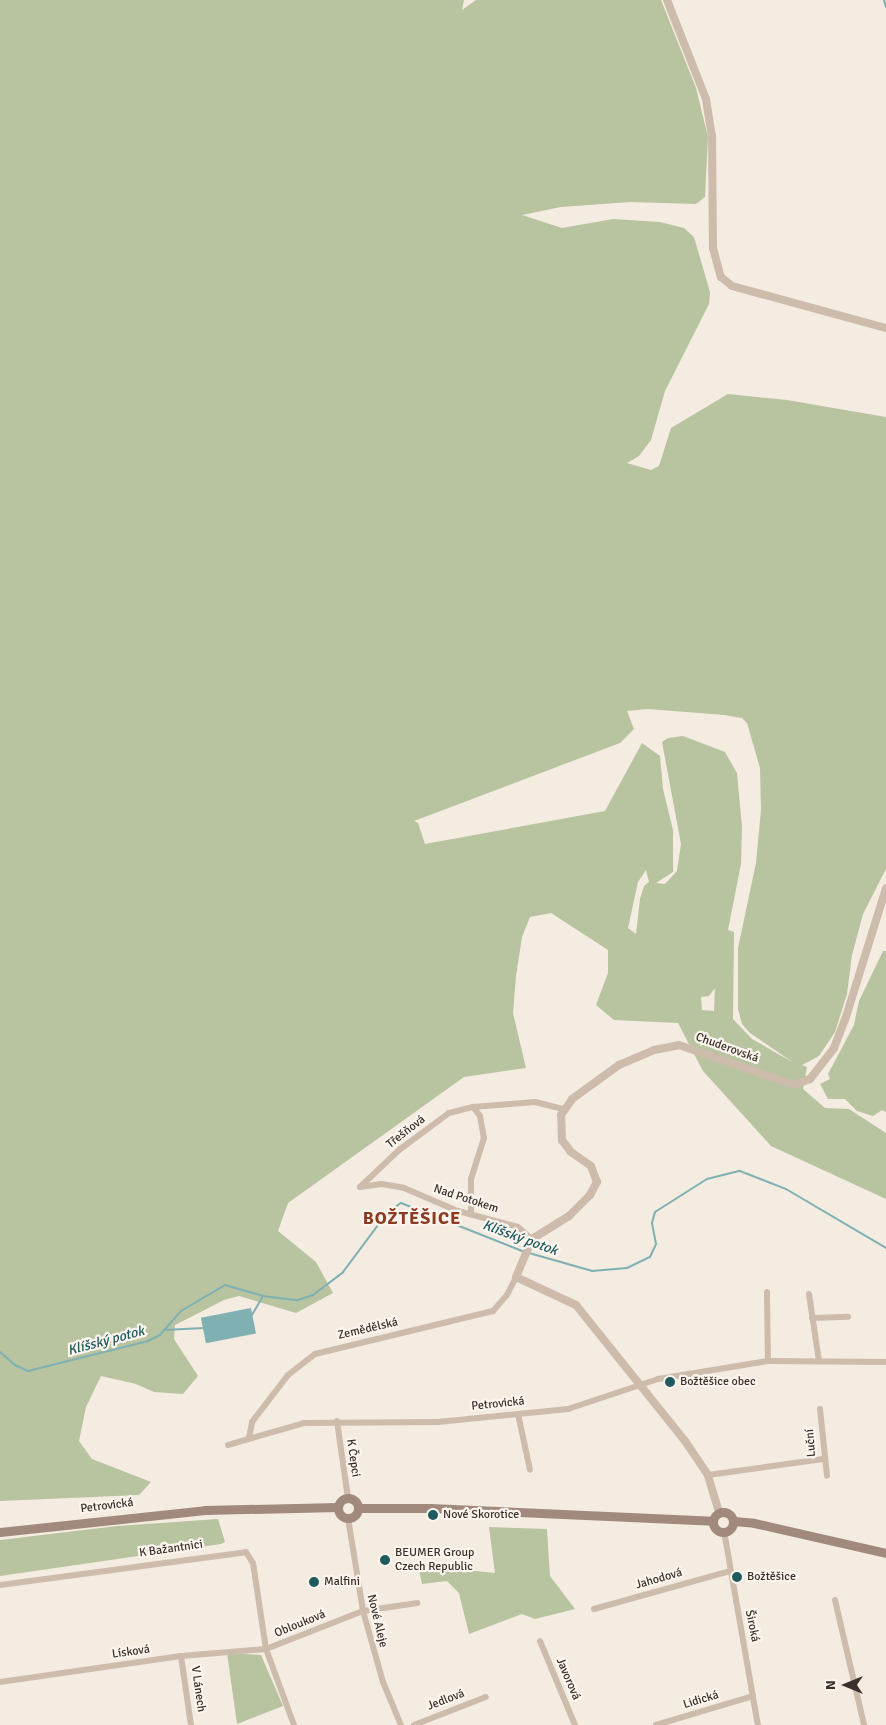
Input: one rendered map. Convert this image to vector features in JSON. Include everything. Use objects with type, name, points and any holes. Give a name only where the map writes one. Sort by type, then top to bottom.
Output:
[{"type":"main road","points":[[348,1498],[355,1501],[358,1508],[354,1515],[348,1518],[340,1514],[338,1507],[348,1498]]},
{"type":"main road","name":"Petrovická","points":[[0,1532],[186,1511],[338,1507]]},
{"type":"main road","points":[[358,1508],[430,1508],[713,1521]]},
{"type":"main road","points":[[713,1521],[719,1512],[730,1515],[732,1521]]},
{"type":"main road","points":[[713,1521],[716,1529],[724,1531],[732,1521]]},
{"type":"main road","points":[[732,1521],[886,1553]]},
{"type":"street","points":[[667,0],[706,99],[712,136],[712,241],[714,261],[721,277],[732,286],[886,328]]},
{"type":"street","name":"Chuderovská","points":[[564,1109],[572,1099],[619,1065],[669,1046],[688,1045],[788,1083],[796,1084],[810,1079],[834,1048],[845,1020],[886,888]]},
{"type":"street","name":"Třešňová","points":[[360,1187],[399,1150],[449,1113],[473,1107],[535,1102],[564,1109]]},
{"type":"street","points":[[471,1214],[471,1179],[484,1138],[480,1116],[473,1107]]},
{"type":"street","points":[[564,1109],[560,1125],[562,1140],[571,1152],[591,1166],[597,1182],[590,1195],[569,1216],[532,1239],[516,1277],[576,1305],[685,1441],[708,1475],[719,1512]]},
{"type":"street","name":"Nad Potokem","points":[[360,1187],[382,1184],[404,1188],[471,1214],[518,1227],[532,1239]]},
{"type":"street","name":"Zemědělská","points":[[249,1438],[252,1422],[288,1375],[315,1354],[493,1311],[507,1295],[516,1277]]},
{"type":"street","points":[[767,1292],[768,1361]]},
{"type":"street","points":[[809,1294],[819,1361]]},
{"type":"street","points":[[812,1318],[848,1316]]},
{"type":"street","name":"Petrovická","points":[[228,1445],[279,1428],[337,1420],[438,1422],[568,1409],[681,1374],[768,1361],[886,1362]]},
{"type":"street","name":"Luční","points":[[820,1409],[823,1459],[827,1476]]},
{"type":"street","points":[[518,1414],[530,1470]]},
{"type":"street","name":"K Čepci","points":[[337,1420],[348,1498]]},
{"type":"street","points":[[708,1475],[823,1459]]},
{"type":"street","name":"Nové Aleje","points":[[348,1518],[362,1611],[383,1682],[401,1725]]},
{"type":"street","name":"Široká","points":[[724,1531],[758,1725]]},
{"type":"street","name":"K Bažantnici","points":[[0,1585],[239,1550],[246,1552],[253,1563],[266,1649]]},
{"type":"street","name":"Jahodová","points":[[594,1609],[730,1571]]},
{"type":"street","points":[[835,1600],[864,1725]]},
{"type":"street","name":"Oblouková","points":[[294,1725],[266,1649],[362,1611],[417,1603]]},
{"type":"street","name":"Javorová","points":[[540,1641],[575,1725]]},
{"type":"street","name":"Lísková","points":[[0,1682],[181,1656],[266,1649]]},
{"type":"street","name":"V Lánech","points":[[181,1656],[191,1725]]},
{"type":"street","name":"Lidická","points":[[656,1725],[753,1696]]},
{"type":"street","name":"Jedlová","points":[[414,1725],[486,1697]]},
{"type":"green space","points":[[0,0],[464,0],[462,10],[476,0],[661,0],[696,88],[708,137],[705,197],[696,204],[630,202],[561,207],[522,215],[562,228],[613,219],[660,222],[684,228],[694,237],[710,292],[709,304],[665,391],[651,440],[639,456],[627,463],[651,470],[659,466],[671,428],[728,394],[787,400],[886,417],[886,869],[863,914],[852,955],[847,994],[835,1032],[819,1056],[802,1065],[807,1067],[803,1089],[825,1108],[849,1109],[886,1133],[886,1199],[771,1146],[703,1071],[678,1023],[614,1020],[596,1005],[608,973],[608,950],[551,913],[530,917],[522,937],[513,1013],[526,1068],[464,1077],[288,1203],[278,1231],[316,1262],[333,1293],[296,1313],[239,1296],[224,1300],[175,1325],[174,1339],[198,1376],[183,1394],[154,1392],[136,1384],[101,1376],[86,1407],[79,1441],[92,1459],[151,1482],[139,1495],[0,1501]],"holes":[[[648,709],[724,715],[742,718],[747,723],[760,768],[761,810],[756,863],[738,948],[738,1009],[742,1024],[750,1033],[794,1063],[752,1039],[733,1019],[734,932],[728,930],[741,864],[742,827],[737,773],[725,752],[683,736],[668,738],[662,742],[681,844],[677,871],[665,884],[656,883],[673,872],[673,830],[663,789],[660,756],[642,743],[605,811],[425,844],[418,823],[414,821],[620,743],[634,729],[627,711]],[[646,870],[649,882],[644,886],[640,899],[636,934],[628,928],[638,882]],[[715,988],[714,1011],[702,1010],[701,997],[709,996]]]},
{"type":"green space","points":[[883,951],[886,951],[886,1112],[882,1110],[873,1116],[857,1111],[845,1099],[828,1099],[820,1084],[830,1079],[828,1074],[854,1025],[859,1001]]},
{"type":"green space","points":[[218,1519],[225,1542],[221,1544],[0,1576],[0,1540],[117,1526]]},
{"type":"green space","points":[[489,1527],[547,1529],[550,1576],[575,1609],[535,1619],[522,1614],[469,1634],[459,1593],[447,1581],[422,1584],[418,1565],[495,1573]]},
{"type":"green space","points":[[227,1653],[261,1655],[283,1706],[237,1724]]},
{"type":"water","points":[[251,1308],[256,1334],[206,1343],[201,1318]]},
{"type":"waterway","points":[[884,0],[886,7]]},
{"type":"waterway","name":"Klíšský potok","points":[[529,1253],[592,1271],[627,1268],[650,1257],[656,1244],[652,1223],[655,1212],[707,1179],[740,1171],[786,1189],[886,1248]]},
{"type":"waterway","name":"Klíšský potok","points":[[0,1352],[15,1365],[28,1371],[148,1341],[160,1335],[181,1311],[225,1285],[263,1296],[298,1300],[313,1295],[343,1272],[387,1213],[401,1203],[525,1252]]},
{"type":"waterway","points":[[252,1315],[263,1296]]},
{"type":"waterway","points":[[164,1330],[204,1328]]},
{"type":"place","name":"Božtěšice obec","points":[[670,1382]]},
{"type":"place","name":"Nové Skorotice","points":[[433,1515]]},
{"type":"place","name":"BEUMER Group Czech Republic","points":[[385,1560]]},
{"type":"place","name":"Božtěšice","points":[[737,1577]]},
{"type":"place","name":"Malfini","points":[[314,1582]]},
{"type":"district","name":"BOŽTĚŠICE","points":[[412,1218]]}]
